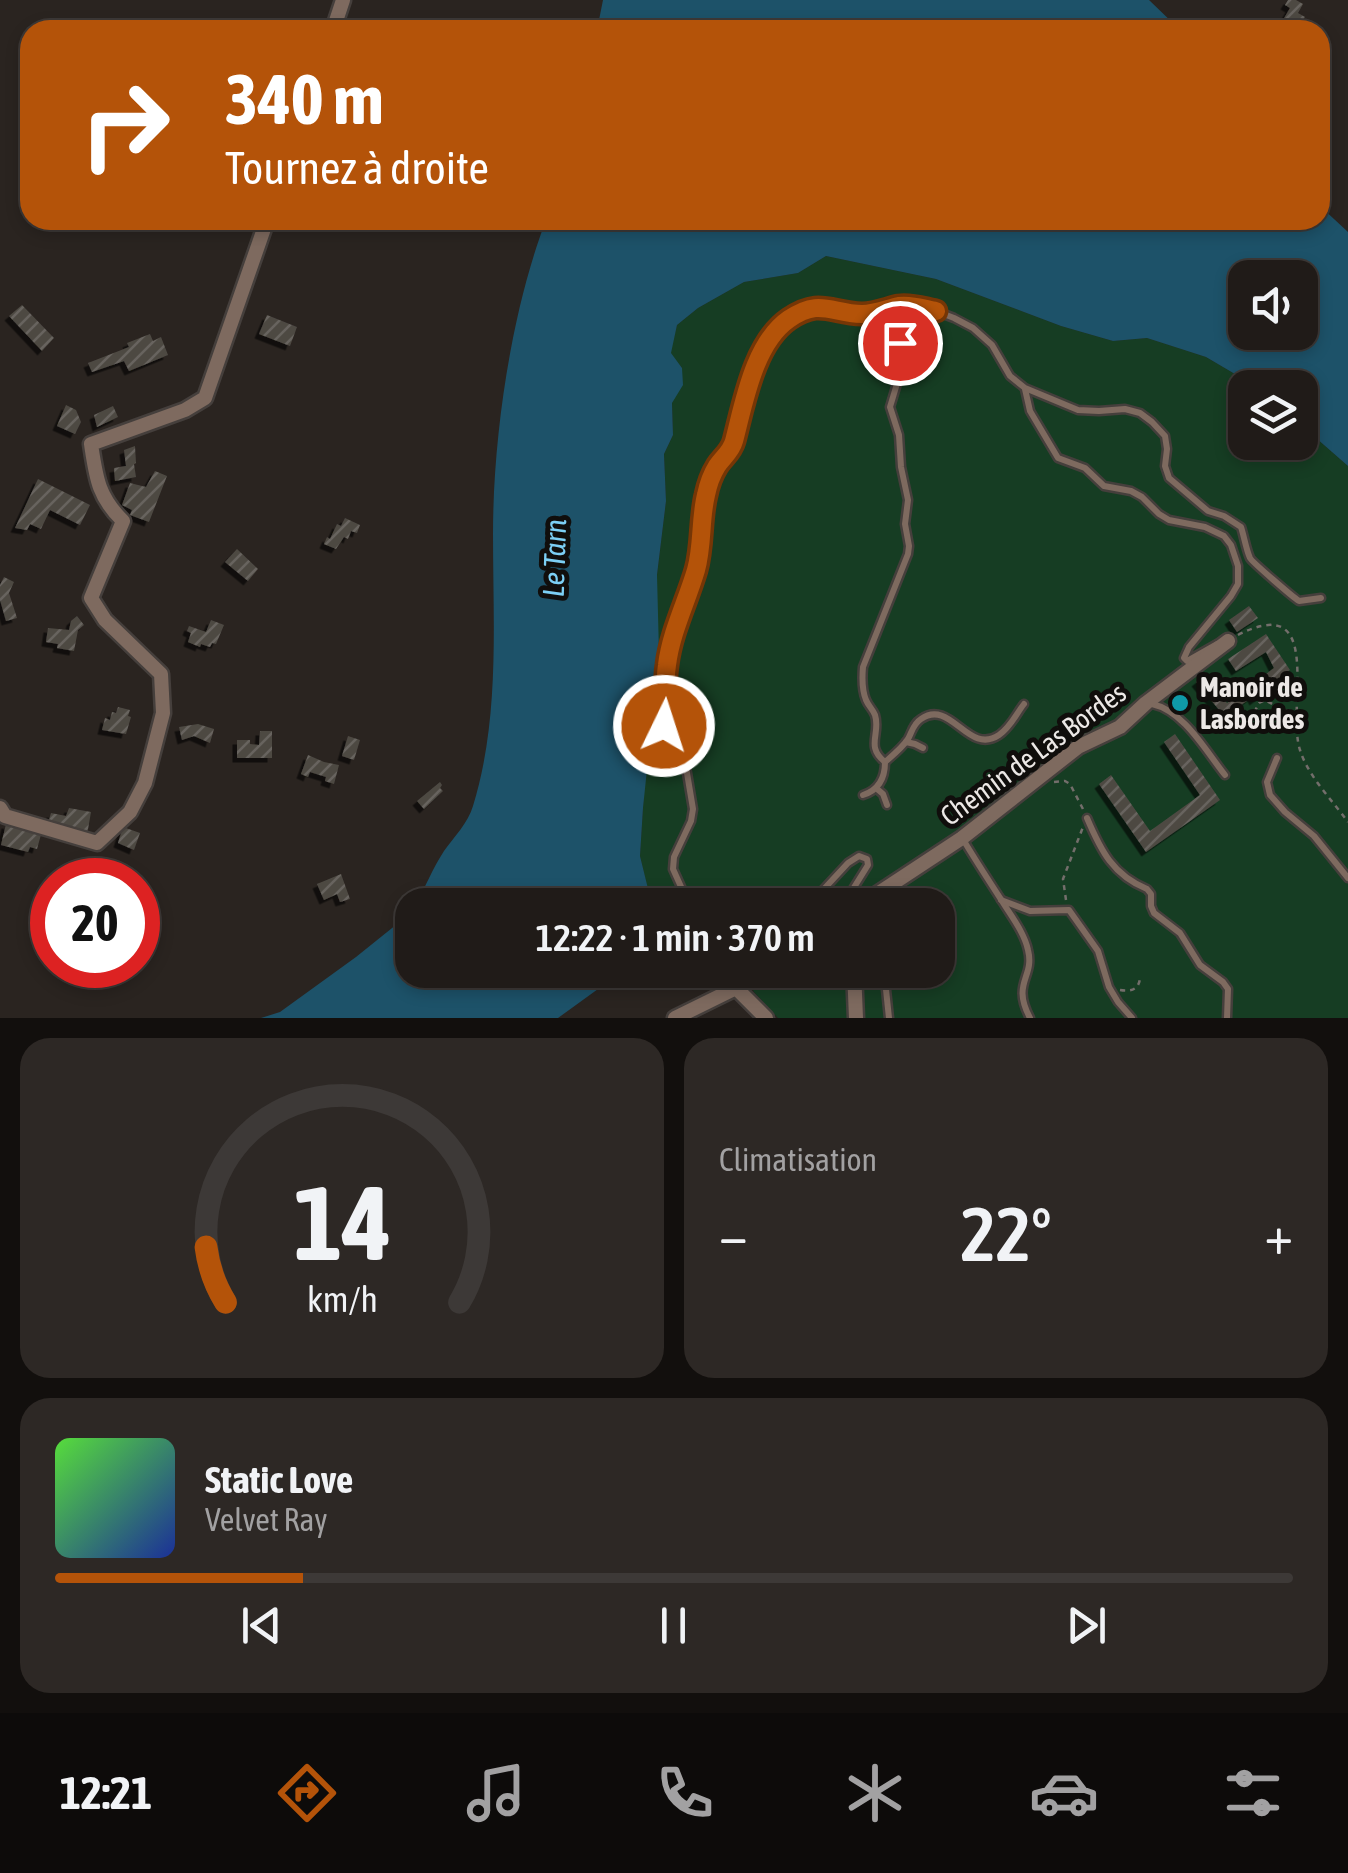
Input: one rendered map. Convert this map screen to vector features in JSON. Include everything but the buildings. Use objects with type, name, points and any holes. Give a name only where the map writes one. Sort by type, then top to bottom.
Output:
[{"type":"street","points":[[0,808],[5,816],[97,843],[130,812],[145,782],[163,713],[161,674],[105,620],[92,598],[123,521],[97,485],[90,444],[185,410],[205,398],[264,230]]},
{"type":"street","name":"Chemin de Las Bordes","points":[[886,888],[962,838],[1078,747],[1120,727],[1228,640]]},
{"type":"street","points":[[674,1018],[736,988],[766,1018]]},
{"type":"street","points":[[855,988],[856,1018]]},
{"type":"lane","points":[[682,888],[673,869],[674,857],[693,809],[684,755],[667,736],[664,726],[667,665],[696,570],[705,497],[716,468],[732,449],[758,356],[787,320],[809,309],[823,307],[860,314],[901,306],[936,311],[973,328],[992,345],[1010,376],[1025,388],[1078,410],[1125,409],[1140,413],[1164,436],[1170,478],[1208,510],[1241,527],[1250,558],[1290,596],[1299,601],[1321,598]]},
{"type":"lane","points":[[885,762],[875,750],[876,718],[865,698],[862,679],[863,667],[909,546],[904,524],[908,500],[899,435],[890,407],[899,377],[900,343],[915,320],[936,311]]},
{"type":"lane","points":[[1025,388],[1030,412],[1058,458],[1085,468],[1104,486],[1142,497],[1168,520],[1205,527],[1231,544],[1238,566],[1238,584],[1184,658],[1228,640]]},
{"type":"lane","points":[[1146,703],[1159,705],[1178,717],[1225,775]]},
{"type":"lane","points":[[864,795],[882,780],[885,762],[906,742],[920,719],[937,714],[950,718],[967,734],[986,740],[1010,725],[1024,704]]},
{"type":"lane","points":[[906,742],[923,748]]},
{"type":"lane","points":[[1277,758],[1267,782],[1270,794],[1314,836],[1348,878]]},
{"type":"lane","points":[[876,788],[887,805]]},
{"type":"lane","points":[[1088,818],[1104,852],[1124,878],[1147,888],[1154,913],[1180,933],[1200,966],[1228,989],[1228,1018]]},
{"type":"lane","points":[[962,838],[1022,932],[1029,960],[1022,1003],[1030,1018]]},
{"type":"lane","points":[[825,888],[860,856],[868,865],[854,888]]},
{"type":"lane","points":[[1000,899],[1030,910],[1068,910],[1098,951],[1109,987],[1132,1018]]},
{"type":"lane","points":[[887,988],[889,1018]]},
{"type":"path","points":[[1228,640],[1258,626],[1282,626],[1288,632],[1296,647],[1294,712],[1300,753],[1348,822]]},
{"type":"path","points":[[1250,721],[1259,703],[1266,700],[1294,712]]},
{"type":"path","points":[[1044,788],[1056,781],[1070,784],[1088,818],[1063,879],[1068,910]]},
{"type":"path","points":[[1109,987],[1132,991],[1140,983],[1140,976]]},
{"type":"green space","points":[[826,256],[936,279],[1061,326],[1113,341],[1147,338],[1206,357],[1228,370],[1228,460],[1318,460],[1318,440],[1348,466],[1348,1018],[778,1018],[752,988],[955,988],[955,888],[647,888],[640,856],[657,575],[666,501],[664,454],[673,435],[672,403],[682,368],[670,353],[677,325],[698,308],[744,282],[798,273]]},
{"type":"water","points":[[603,0],[1149,0],[1170,20],[599,20]]},
{"type":"water","name":"Le Tarn","points":[[1330,215],[1348,232],[1348,466],[1318,440],[1318,370],[1228,370],[1206,357],[1147,338],[1113,341],[1061,326],[936,279],[826,256],[798,273],[744,282],[677,325],[671,353],[682,368],[683,385],[672,403],[673,435],[664,454],[666,501],[657,575],[659,653],[640,856],[648,888],[424,888],[440,857],[468,818],[488,739],[493,671],[496,457],[506,375],[523,294],[543,230],[1330,230]]},
{"type":"water","points":[[395,926],[395,988],[599,988],[558,1018],[261,1018],[280,1012]]},
{"type":"place","name":"Manoir de Lasbordes","points":[[1180,703]]},
{"type":"route","points":[[664,726],[667,665],[696,570],[705,497],[716,468],[732,449],[758,356],[769,338],[787,320],[809,309],[823,307],[860,314],[901,306],[936,311],[915,320],[900,343]]}]
